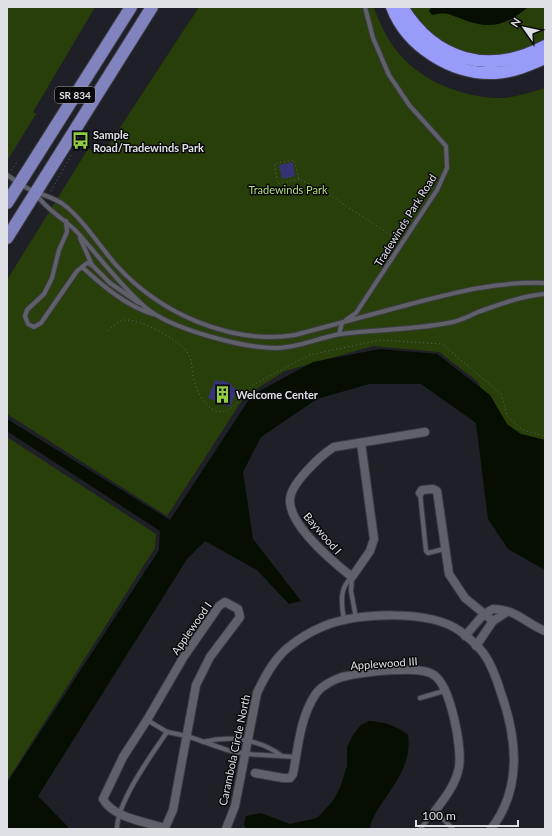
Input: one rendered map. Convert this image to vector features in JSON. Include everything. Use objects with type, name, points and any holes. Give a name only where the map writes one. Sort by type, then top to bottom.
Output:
[{"type":"highway","points":[[392,7],[410,36],[422,48],[450,64],[465,69],[494,73],[518,69],[545,58]]},
{"type":"highway","points":[[402,7],[412,24],[426,38],[455,56],[476,61],[496,61],[531,54],[545,46]]},
{"type":"main road","name":"SR 834","points":[[7,203],[131,7]]},
{"type":"main road","name":"SR 834","points":[[7,238],[152,7]]},
{"type":"street","name":"Baywood I","points":[[352,577],[331,560],[300,526],[291,512],[290,500],[292,490],[324,453],[334,446],[424,432]]},
{"type":"street","points":[[352,577],[370,551],[374,539],[361,443]]},
{"type":"street","points":[[420,493],[422,490],[433,489],[437,491],[444,550],[449,574],[455,586],[465,598],[493,622]]},
{"type":"street","name":"Applewood I","points":[[225,602],[238,609],[240,617],[210,658],[196,685],[173,810],[165,829],[119,814],[106,806],[103,799],[123,757],[147,720],[183,658],[219,606],[225,602]]},
{"type":"street","points":[[466,636],[484,614],[493,609],[501,609],[507,612],[517,613],[529,623],[545,631]]},
{"type":"street","points":[[476,646],[493,622],[507,612]]},
{"type":"street","name":"Carambola Circle North","points":[[226,829],[235,806],[257,693],[265,676],[288,646],[324,626],[356,619],[406,615],[428,617],[459,631],[466,636],[485,654],[499,687],[508,710],[514,748],[513,777],[508,799],[491,829]]},
{"type":"street","name":"Applewood III","points":[[255,773],[290,778],[293,774],[303,722],[309,706],[315,694],[326,684],[341,678],[362,674],[417,670],[428,671],[435,675],[449,702],[460,752],[459,767],[453,785],[435,811]]},
{"type":"lane","name":"Tradewinds Park Road","points":[[331,326],[350,318],[356,313],[444,176],[446,168],[446,146],[410,106],[389,75],[373,38],[365,7]]},
{"type":"lane","points":[[7,175],[35,192],[42,204],[66,221],[104,266],[146,308]]},
{"type":"lane","name":"Tradewinds Park Road","points":[[35,192],[48,195],[63,204],[78,218],[99,246],[133,283],[150,296],[176,312],[202,323],[234,332],[272,337],[285,337],[455,293],[498,284],[519,282],[545,283]]},
{"type":"lane","points":[[66,221],[67,232],[59,250],[52,278],[44,294],[27,310],[25,316],[28,324],[34,327],[41,323],[77,271],[87,263],[92,264]]},
{"type":"lane","points":[[78,234],[92,264],[110,283],[146,308],[180,326],[203,334],[254,346],[285,348],[339,334],[428,327],[455,321],[510,300],[528,295],[545,294]]},
{"type":"lane","points":[[82,267],[98,281],[139,310],[161,316]]},
{"type":"lane","points":[[128,290],[133,283]]},
{"type":"lane","points":[[339,334],[342,323]]},
{"type":"lane","points":[[420,493],[426,551],[444,550]]},
{"type":"lane","points":[[352,577],[351,591],[356,619]]},
{"type":"lane","points":[[344,622],[341,598],[346,582],[352,577]]},
{"type":"lane","points":[[420,698],[444,691]]},
{"type":"lane","points":[[147,720],[167,732],[186,736],[227,750],[246,754],[297,757]]},
{"type":"lane","points":[[118,829],[119,814],[141,771],[167,732]]},
{"type":"lane","points":[[202,742],[221,738],[248,741],[273,749],[282,756]]},
{"type":"lane","points":[[435,811],[453,829]]},
{"type":"lane","name":"Applewood III","points":[[420,829],[435,811]]},
{"type":"path","points":[[51,192],[72,154]]},
{"type":"path","points":[[298,179],[294,160],[274,164],[278,184],[298,179],[326,193],[402,243]]},
{"type":"path","points":[[7,169],[11,170],[18,161]]},
{"type":"path","points":[[108,331],[119,322],[125,320],[134,321],[171,338],[185,348],[193,365],[192,373],[198,394],[217,412],[226,411],[234,406],[251,386],[309,355],[380,340],[442,344],[501,394],[507,416],[523,430],[545,436]]},
{"type":"green space","points":[[7,7],[95,7],[33,112],[36,114],[7,161]]},
{"type":"green space","name":"Tradewinds Park","points":[[199,7],[373,7],[386,35],[396,50],[416,69],[440,84],[467,94],[495,98],[514,97],[545,88],[545,440],[521,434],[508,427],[492,409],[478,382],[439,352],[373,346],[285,371],[245,396],[167,516],[7,414],[7,280],[88,149],[102,155]]},
{"type":"green space","points":[[405,7],[432,7],[429,11],[446,12],[460,18],[512,20],[528,7],[545,7],[545,41],[504,59],[448,51]]},
{"type":"green space","points":[[7,437],[156,534],[155,548],[7,781]]},
{"type":"shaded area","points":[[432,7],[528,7],[504,22],[489,25],[472,22],[447,14],[432,15],[429,11]]},
{"type":"shaded area","points":[[380,349],[437,354],[490,395],[507,424],[521,434],[545,440],[545,570],[508,549],[488,519],[476,423],[421,384],[369,384],[317,399],[261,437],[243,472],[253,539],[301,601],[289,604],[257,570],[205,541],[187,559],[38,796],[70,829],[7,829],[7,783],[159,550],[160,531],[7,431],[7,419],[170,520],[252,395],[313,362]]},
{"type":"shaded area","points":[[369,721],[385,723],[399,729],[408,735],[409,745],[405,764],[401,773],[375,814],[370,829],[246,829],[244,824],[246,816],[261,813],[290,824],[317,818],[332,802],[340,788],[347,766],[347,747],[353,735],[361,725]]},
{"type":"building","points":[[293,162],[295,176],[282,179],[279,165]]},
{"type":"building","name":"Welcome Center","points":[[215,380],[221,382],[222,380],[232,384],[231,386],[237,389],[230,407],[208,398]]},
{"type":"place","name":"Sample Road/Tradewinds Park","points":[[80,140]]},
{"type":"place","name":"Welcome Center","points":[[223,394]]}]
